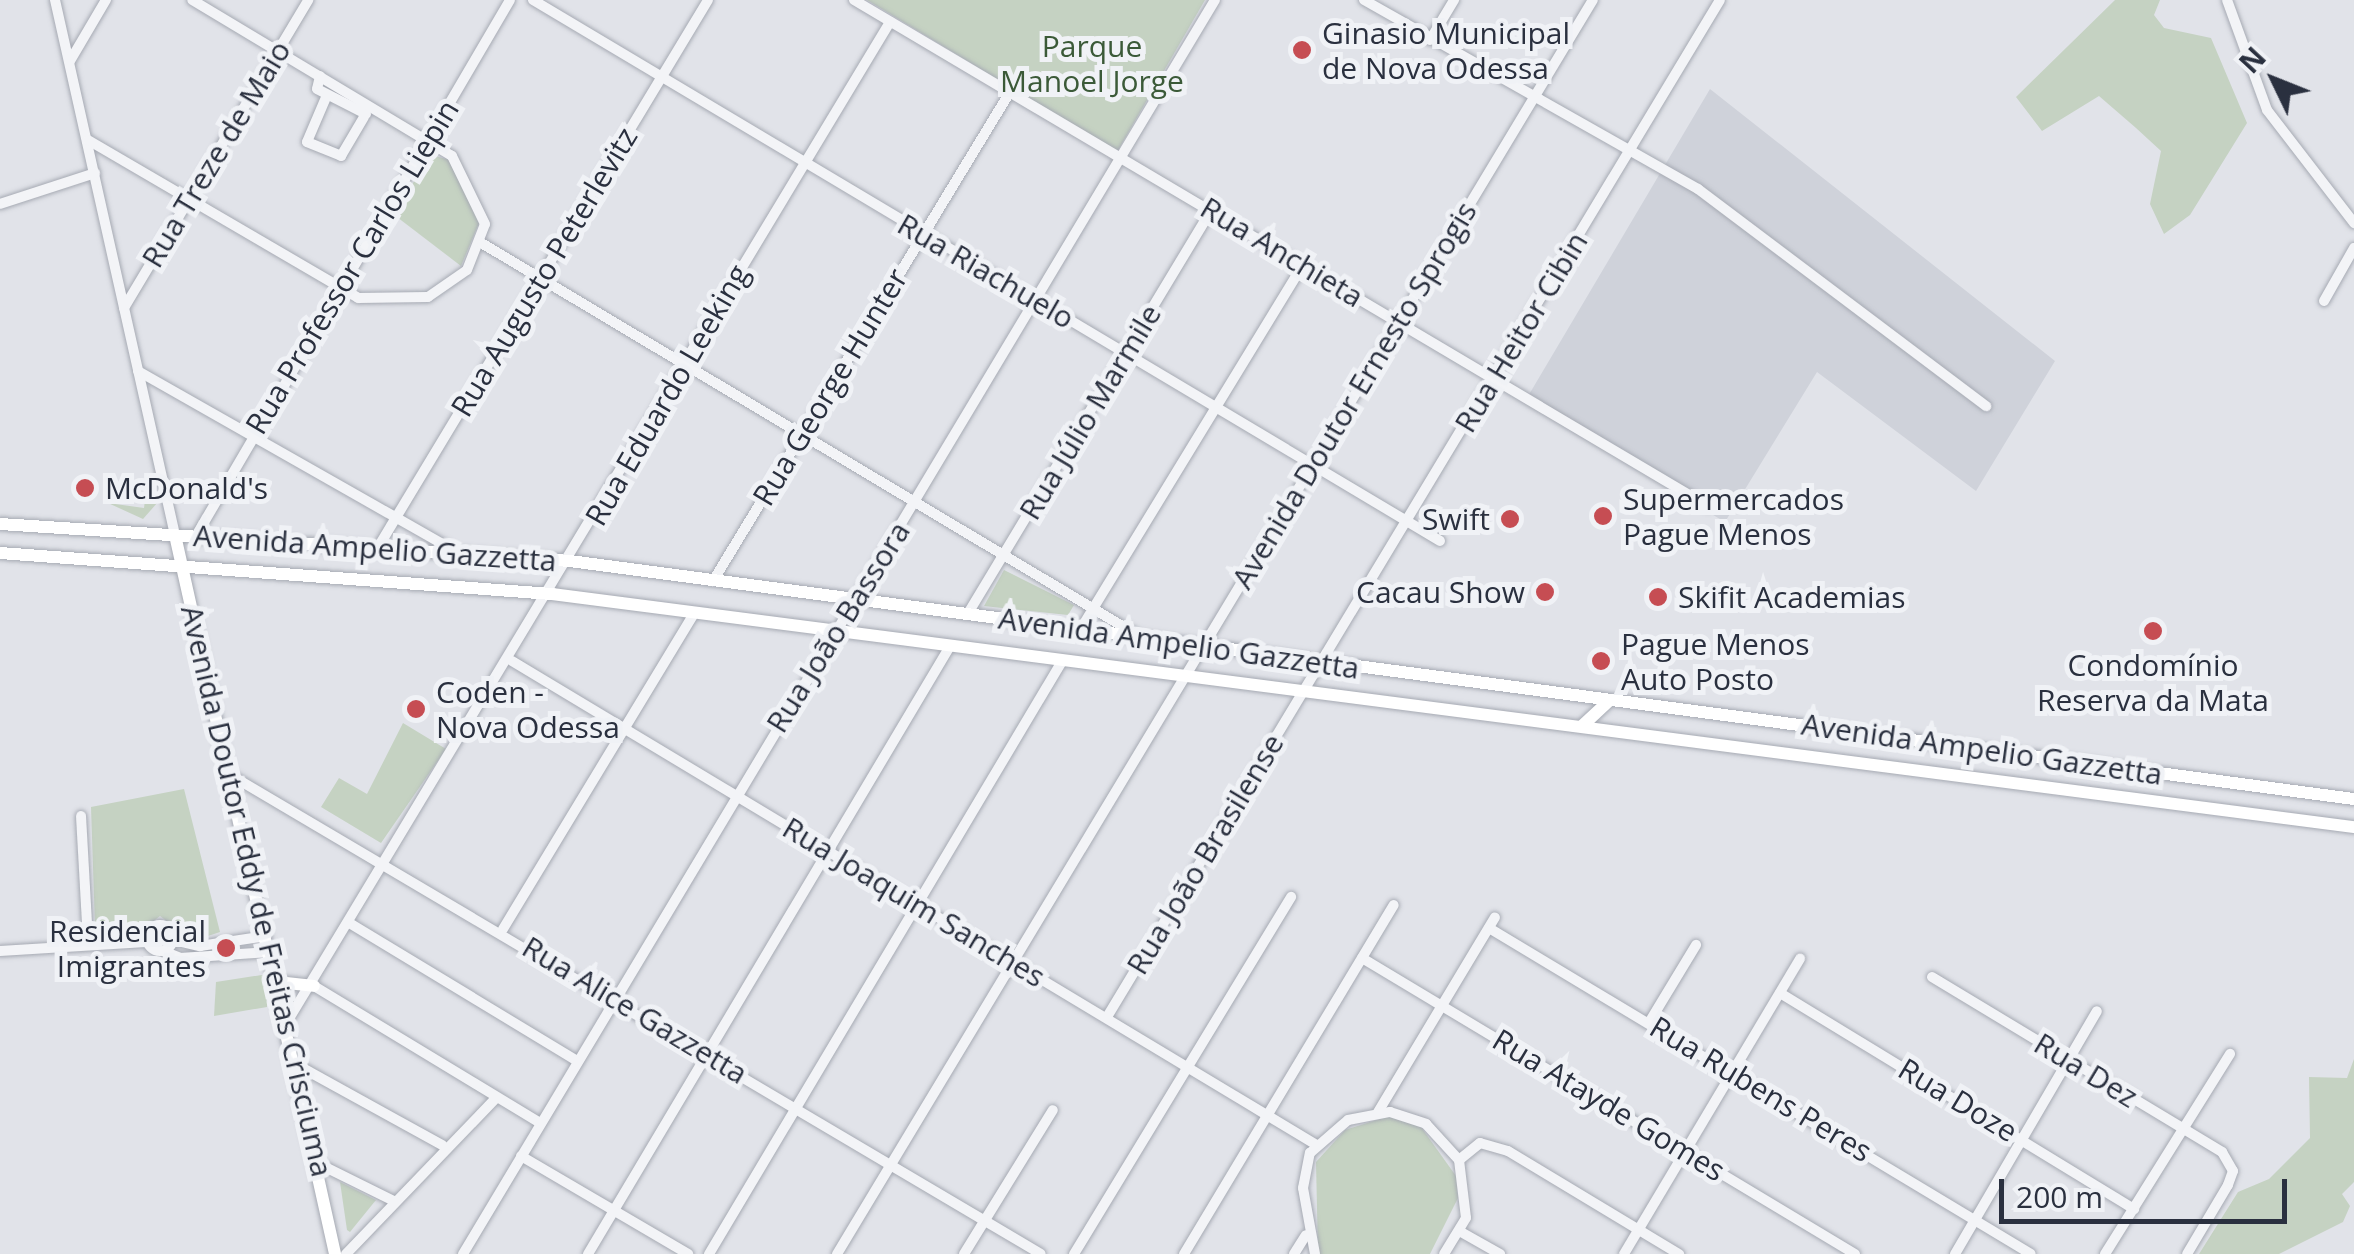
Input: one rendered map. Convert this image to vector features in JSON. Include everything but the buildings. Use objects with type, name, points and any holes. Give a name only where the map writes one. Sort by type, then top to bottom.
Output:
[{"type":"main road","name":"Avenida Ampelio Gazzetta","points":[[0,524],[380,544],[570,561],[2354,799]]},
{"type":"main road","name":"Avenida Doutor Eddy de Freitas Crisciuma","points":[[175,535],[226,772],[321,1165],[335,1254]]},
{"type":"main road","name":"Avenida Ampelio Gazzetta","points":[[0,553],[552,594],[1061,663],[2354,827]]},
{"type":"main road","points":[[1579,726],[1610,700]]},
{"type":"main road","points":[[2026,784],[2033,756]]},
{"type":"main road","points":[[277,982],[314,986]]},
{"type":"main road","name":"Avenida Doutor Eddy de Freitas Crisciuma","points":[[325,1254],[332,1216]]},
{"type":"street","points":[[55,0],[175,535]]},
{"type":"street","points":[[69,62],[106,0]]},
{"type":"street","points":[[88,140],[341,288],[390,304],[428,297],[467,270],[483,244],[469,175],[429,138],[192,0]]},
{"type":"street","name":"Rua Treze de Maio","points":[[124,308],[308,0]]},
{"type":"street","name":"Rua Professor Carlos Liepin","points":[[196,536],[250,437],[510,0]]},
{"type":"street","name":"Rua Riachuelo","points":[[532,0],[1440,541]]},
{"type":"street","name":"Rua Augusto Peterlevitz","points":[[380,544],[708,0]]},
{"type":"street","name":"Rua Anchieta","points":[[854,0],[1708,506]]},
{"type":"street","name":"Rua João Bassora","points":[[463,1254],[735,794],[1122,161],[1215,0]]},
{"type":"street","points":[[1364,0],[1628,157],[1698,189],[1986,406]]},
{"type":"street","points":[[1430,40],[1454,0]]},
{"type":"street","name":"Avenida Doutor Ernesto Sprogis","points":[[836,1254],[1593,0]]},
{"type":"street","name":"Rua Heitor Cibin","points":[[1320,663],[1720,0]]},
{"type":"street","points":[[2227,0],[2267,110],[2354,223]]},
{"type":"street","name":"Rua Eduardo Leeking","points":[[286,1022],[314,986],[512,661],[803,162],[890,22]]},
{"type":"street","points":[[320,76],[316,86],[364,118]]},
{"type":"street","name":"Rua George Hunter","points":[[713,580],[1010,92]]},
{"type":"street","points":[[327,95],[307,142],[341,156],[372,105]]},
{"type":"street","points":[[0,204],[94,172]]},
{"type":"street","name":"Rua Júlio Marmile","points":[[968,615],[1212,209]]},
{"type":"street","points":[[483,244],[683,368],[803,433],[1146,640]]},
{"type":"street","points":[[2324,301],[2354,248]]},
{"type":"street","points":[[1080,630],[1303,264]]},
{"type":"street","points":[[138,371],[458,553]]},
{"type":"street","points":[[503,929],[694,613]]},
{"type":"street","points":[[588,1254],[704,1052],[948,648]]},
{"type":"street","name":"Rua Joaquim Sanches","points":[[512,661],[1315,1144]]},
{"type":"street","points":[[709,1254],[1061,663]]},
{"type":"street","name":"Rua João Brasilense","points":[[1107,1017],[1320,663]]},
{"type":"street","name":"Rua Alice Gazzetta","points":[[226,772],[390,861],[1040,1254]]},
{"type":"street","points":[[80,816],[88,942]]},
{"type":"street","points":[[1074,1254],[1291,897]]},
{"type":"street","points":[[1184,1254],[1394,905]]},
{"type":"street","name":"Rua Rubens Peres","points":[[1442,1004],[1492,923],[2031,1254]]},
{"type":"street","points":[[351,924],[577,1061]]},
{"type":"street","points":[[146,942],[156,925],[173,940],[266,936]]},
{"type":"street","points":[[163,951],[173,940]]},
{"type":"street","points":[[240,940],[242,954]]},
{"type":"street","points":[[0,951],[88,942],[146,942],[163,951],[270,952]]},
{"type":"street","points":[[1650,1021],[1696,945]]},
{"type":"street","name":"Rua Atayde Gomes","points":[[1362,958],[1854,1254]]},
{"type":"street","points":[[1624,1254],[1800,960]]},
{"type":"street","name":"Rua Dez","points":[[1932,977],[2222,1152],[2233,1171],[2187,1254]]},
{"type":"street","points":[[314,986],[495,1099],[539,1122]]},
{"type":"street","name":"Rua Doze","points":[[1780,994],[2134,1209]]},
{"type":"street","points":[[1315,1254],[1306,1236],[1303,1188],[1315,1144],[1372,1113],[1442,1004]]},
{"type":"street","points":[[1955,1254],[2097,1011]]},
{"type":"street","points":[[2104,1254],[2230,1054]]},
{"type":"street","points":[[297,1066],[442,1145]]},
{"type":"street","points":[[346,1254],[442,1145],[495,1099]]},
{"type":"street","points":[[964,1254],[1053,1110]]},
{"type":"street","points":[[1372,1113],[1426,1124],[1460,1160],[1462,1232],[1444,1254]]},
{"type":"street","points":[[1460,1160],[1480,1143],[1492,1145],[1680,1254]]},
{"type":"street","points":[[521,1156],[688,1254]]},
{"type":"street","points":[[321,1165],[394,1201]]},
{"type":"street","points":[[1462,1232],[1500,1254]]},
{"type":"street","points":[[1294,1254],[1306,1236]]},
{"type":"shaded area","points":[[1710,89],[2055,361],[1976,491],[1817,372],[1725,522],[1524,403]]},
{"type":"green space","name":"Parque Manoel Jorge","points":[[867,0],[1205,0],[1117,152]]},
{"type":"green space","points":[[2115,0],[2160,0],[2154,15],[2164,28],[2211,38],[2247,123],[2190,215],[2164,234],[2150,204],[2161,151],[2099,96],[2042,131],[2016,97]]},
{"type":"green space","points":[[431,155],[450,160],[479,223],[461,266],[393,214]]},
{"type":"green space","points":[[145,500],[158,502],[143,519],[108,503],[144,508]]},
{"type":"green space","points":[[1004,570],[1074,605],[1068,615],[984,606]]},
{"type":"green space","points":[[403,723],[446,749],[381,843],[321,807],[339,778],[367,794]]},
{"type":"green space","points":[[184,789],[220,932],[193,941],[160,916],[136,935],[103,937],[95,927],[91,807]]},
{"type":"green space","points":[[268,974],[267,1007],[214,1016],[216,982]]},
{"type":"green space","points":[[2354,1059],[2354,1182],[2342,1194],[2350,1206],[2343,1222],[2279,1254],[2199,1254],[2238,1192],[2269,1179],[2310,1138],[2309,1077],[2347,1078]]},
{"type":"green space","points":[[1392,1115],[1416,1120],[1456,1176],[1458,1198],[1430,1254],[1318,1254],[1316,1162],[1345,1130]]},
{"type":"green space","points":[[340,1182],[376,1200],[350,1232],[347,1230]]},
{"type":"place","name":"Ginasio Municipal de Nova Odessa","points":[[1302,50]]},
{"type":"place","name":"McDonald's","points":[[85,488]]},
{"type":"place","name":"Supermercados Pague Menos","points":[[1603,516]]},
{"type":"place","name":"Swift","points":[[1510,519]]},
{"type":"place","name":"Cacau Show","points":[[1545,592]]},
{"type":"place","name":"Skifit Academias","points":[[1658,597]]},
{"type":"place","name":"Condomínio Reserva da Mata","points":[[2153,631]]},
{"type":"place","name":"Pague Menos Auto Posto","points":[[1601,661]]},
{"type":"place","name":"Coden - Nova Odessa","points":[[416,709]]},
{"type":"place","name":"Residencial Imigrantes","points":[[226,948]]}]
